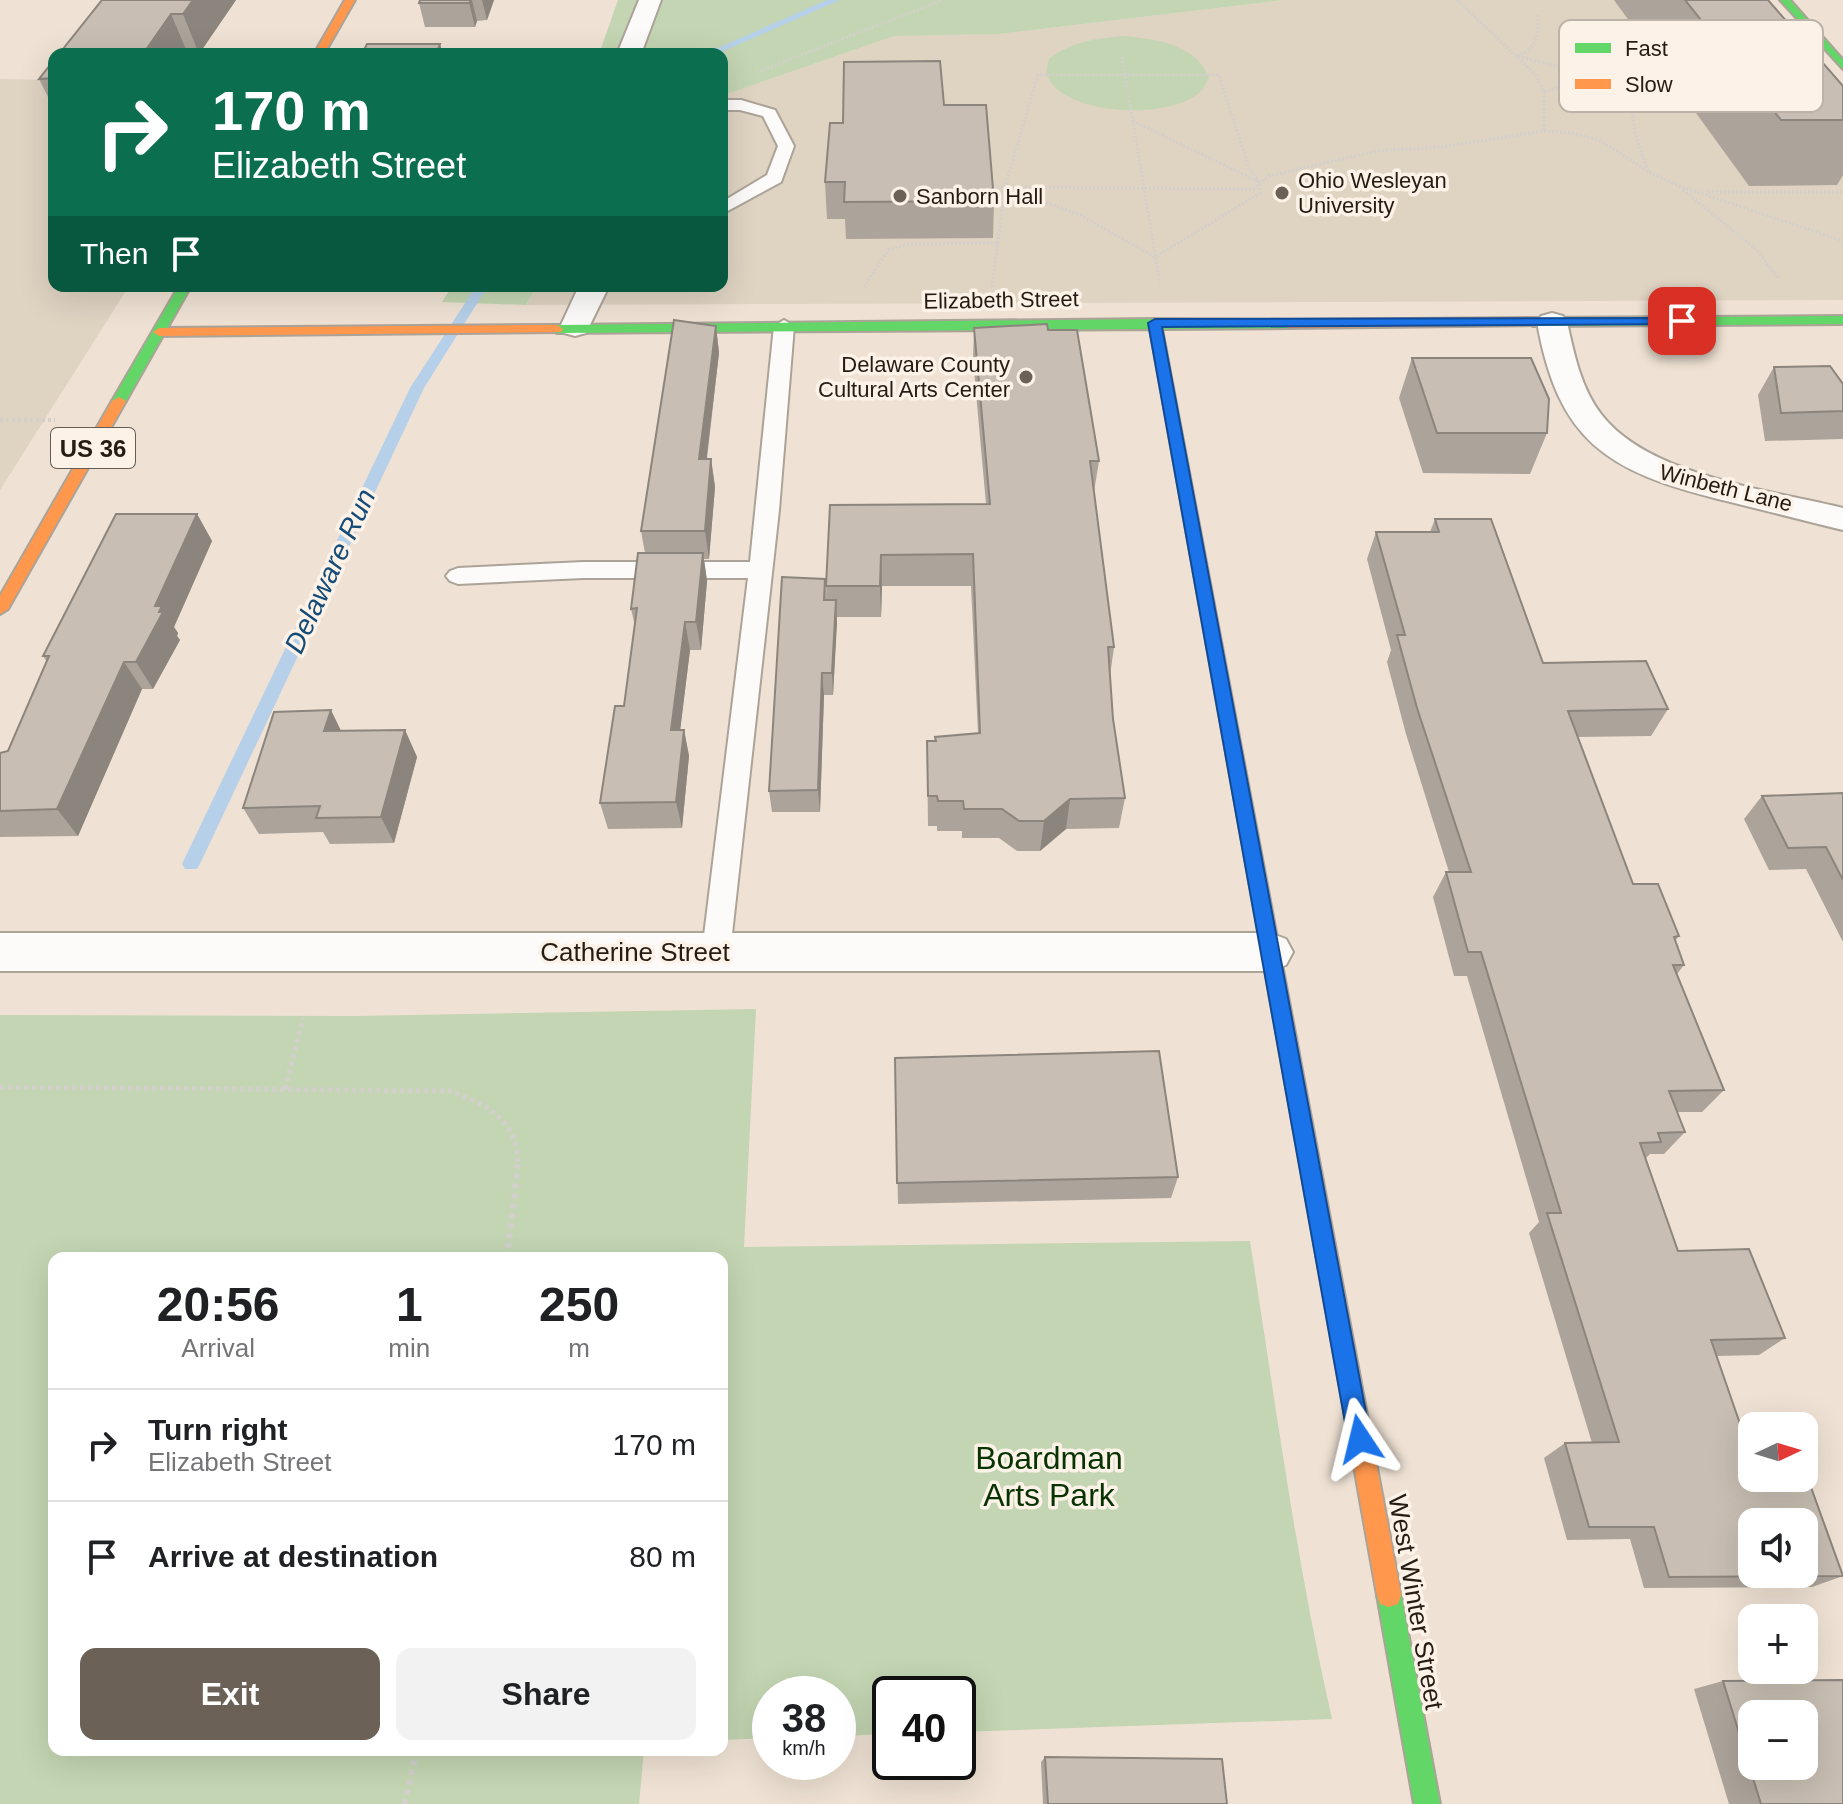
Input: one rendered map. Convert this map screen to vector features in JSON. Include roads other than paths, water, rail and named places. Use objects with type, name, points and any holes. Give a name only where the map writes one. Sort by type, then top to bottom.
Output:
[{"type":"main road","points":[[322,48],[350,0]]},
{"type":"main road","points":[[1785,0],[1803,20]]},
{"type":"main road","points":[[1823,43],[1843,66]]},
{"type":"main road","name":"US 36","points":[[0,609],[182,292]]},
{"type":"main road","name":"Elizabeth Street","points":[[159,332],[1843,320]]},
{"type":"main road","name":"West Winter Street","points":[[1155,323],[1427,1804]]},
{"type":"street","points":[[631,48],[650,0]]},
{"type":"street","points":[[575,327],[591,292]]},
{"type":"street","name":"Winbeth Lane","points":[[1552,322],[1557,353],[1572,399],[1613,448],[1647,468],[1674,477],[1843,519]]},
{"type":"street","name":"Catherine Street","points":[[0,952],[1270,952]]},
{"type":"lane","points":[[728,105],[741,105],[769,113],[786,146],[775,178],[728,205]]},
{"type":"lane","points":[[716,952],[761,570],[784,326]]},
{"type":"lane","points":[[458,576],[583,570],[761,570]]},
{"type":"waterway","name":"Delaware Run","points":[[723,48],[835,0]]},
{"type":"waterway","name":"Delaware Run","points":[[191,864],[417,388],[478,292]]},
{"type":"place","name":"Ohio Wesleyan University","points":[[1282,193]]},
{"type":"place","name":"Sanborn Hall","points":[[900,196]]},
{"type":"place","name":"Delaware County Cultural Arts Center","points":[[1026,377]]},
{"type":"park label","name":"Boardman Arts Park","points":[[1049,1476]]}]
